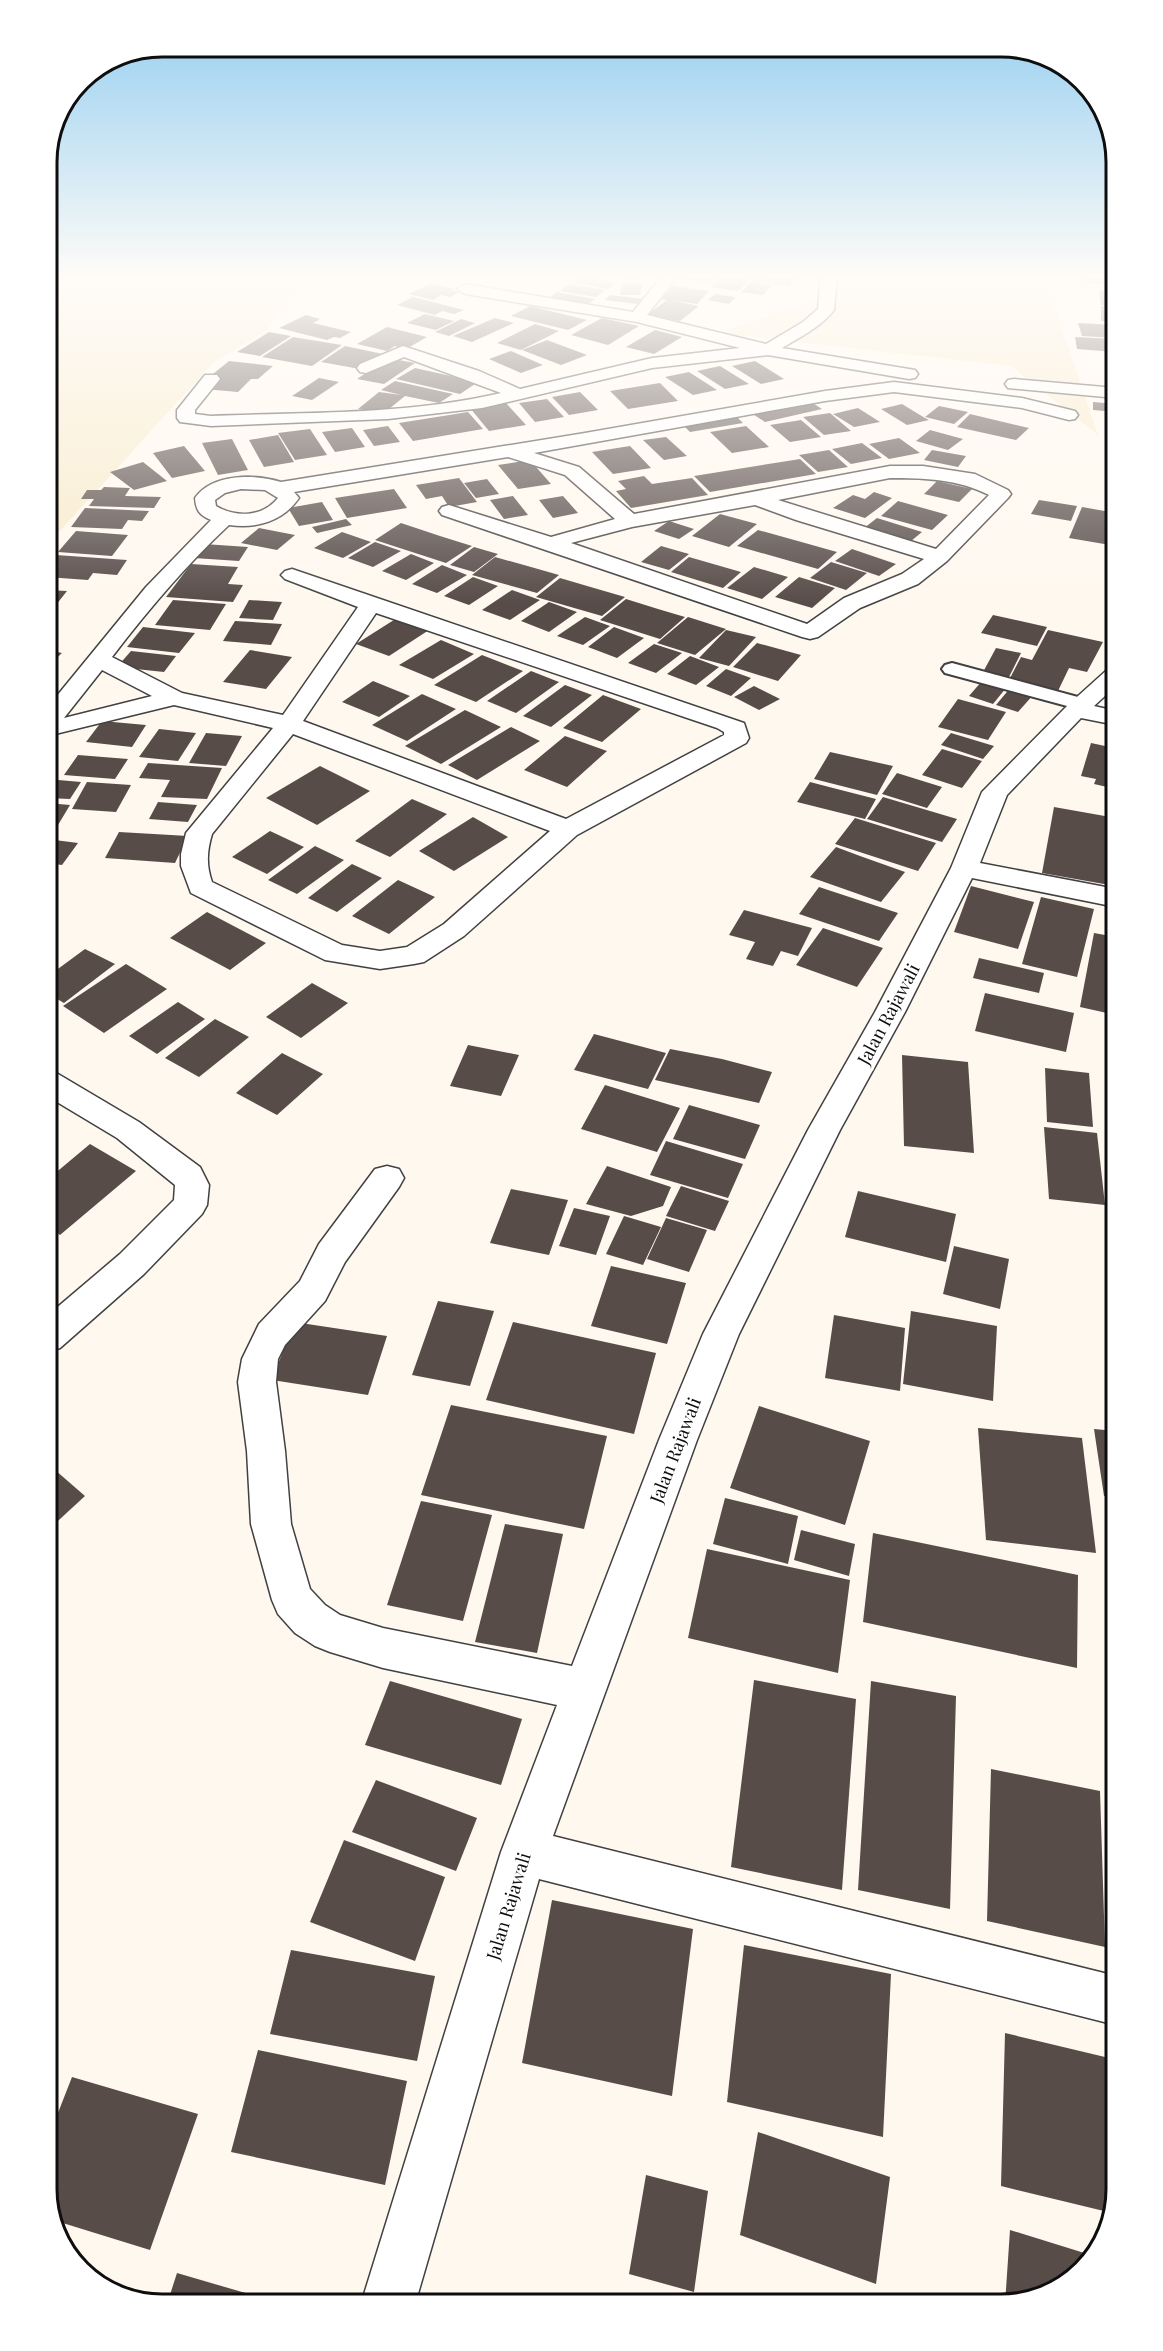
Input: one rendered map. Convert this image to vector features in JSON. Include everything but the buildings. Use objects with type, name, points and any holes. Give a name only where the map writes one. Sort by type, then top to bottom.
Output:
[{"type":"street","points":[[206,385],[186,410],[186,418],[218,420],[388,414],[482,403],[562,385]]},
{"type":"street","points":[[496,385],[520,395]]},
{"type":"street","points":[[1025,385],[1106,392]]},
{"type":"street","points":[[282,488],[290,498],[283,508],[266,516],[241,520],[224,519],[206,509],[205,498],[218,489],[240,483],[264,483],[282,488],[585,439],[825,396],[894,387],[1022,403],[1069,415]]},
{"type":"street","points":[[572,471],[585,439]]},
{"type":"street","points":[[507,450],[572,471],[630,521]]},
{"type":"street","points":[[449,511],[810,632],[852,603],[910,579],[940,557],[1001,494],[975,480],[906,471],[890,472],[630,521],[550,543]]},
{"type":"street","points":[[756,499],[803,516],[940,557]]},
{"type":"street","points":[[57,711],[142,602],[224,519]]},
{"type":"street","points":[[292,575],[371,604],[726,723],[735,728],[737,738],[568,829],[454,930],[414,956],[380,960],[335,953],[201,887],[193,870],[192,855],[199,832],[289,724],[371,604]]},
{"type":"street","points":[[99,660],[174,698],[289,724],[568,829]]},
{"type":"street","name":"Jalan Rajawali","points":[[391,2294],[524,1852],[678,1440],[721,1334],[824,1130],[890,1012],[964,868],[996,792],[1079,707],[1106,683]]},
{"type":"street","points":[[57,727],[174,698]]},
{"type":"street","points":[[1079,707],[1106,715]]},
{"type":"street","points":[[964,868],[1106,896]]},
{"type":"street","points":[[57,1088],[128,1130],[188,1176],[192,1185],[190,1205],[132,1264],[57,1329]]},
{"type":"street","points":[[387,1178],[331,1254],[313,1291],[272,1335],[260,1359],[258,1393],[266,1451],[271,1524],[293,1600],[310,1619],[330,1632],[383,1648],[585,1690]]},
{"type":"street","points":[[524,1852],[1106,1998]]},
{"type":"lane","points":[[952,669],[1079,707]]},
{"type":"shaded area","points":[[57,385],[193,385],[57,534]]},
{"type":"shaded area","points":[[1035,385],[1081,385],[1098,435]]}]
